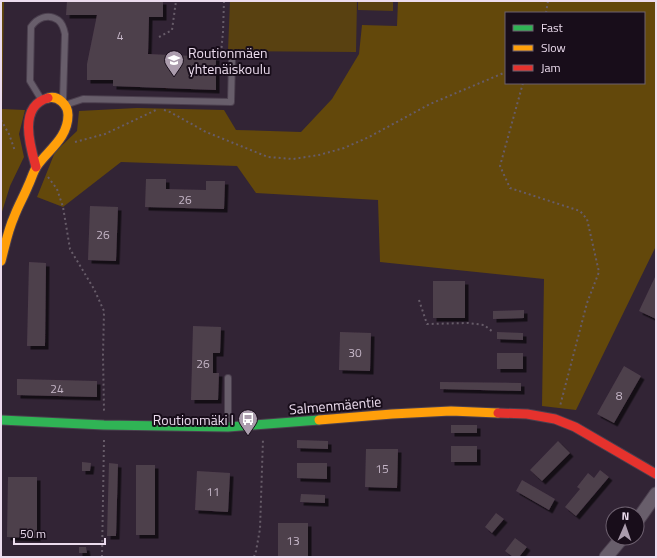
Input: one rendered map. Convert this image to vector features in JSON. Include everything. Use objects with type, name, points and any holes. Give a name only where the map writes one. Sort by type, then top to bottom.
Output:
[{"type":"street","points":[[1,261],[13,218],[36,167],[61,138],[66,125],[68,115],[64,103],[52,97],[41,100],[33,109],[29,117],[28,125],[31,149],[36,167]]},
{"type":"street","name":"Salmenmäentie","points":[[1,420],[104,425],[228,427],[451,411],[527,414],[555,418],[576,427],[656,474]]},
{"type":"street","points":[[645,510],[656,494]]},
{"type":"street","points":[[606,557],[615,546]]},
{"type":"lane","points":[[41,100],[30,81],[30,27],[34,22],[43,17],[52,17],[59,20],[65,34],[64,103],[83,100],[231,102],[232,60]]},
{"type":"lane","points":[[228,378],[228,427]]},
{"type":"path","points":[[159,37],[172,30],[176,1]]},
{"type":"path","points":[[224,1],[221,53],[232,60]]},
{"type":"path","points":[[546,12],[548,1]]},
{"type":"path","points":[[72,143],[105,134],[159,109],[170,112],[206,132],[268,157],[293,158],[319,155],[344,148],[369,137],[430,104],[505,72]]},
{"type":"path","points":[[523,84],[500,166],[510,188],[580,211],[587,219],[599,272],[587,303],[555,418]]},
{"type":"path","points":[[46,181],[50,173]]},
{"type":"path","points":[[48,177],[57,189],[61,201],[70,249],[94,289],[104,310],[103,355],[105,418]]},
{"type":"path","points":[[419,300],[427,324],[479,324],[484,325],[493,332]]},
{"type":"path","points":[[254,557],[260,529],[264,424]]},
{"type":"path","points":[[102,557],[104,437]]},
{"type":"shaded area","points":[[1,1],[4,1],[2,109],[25,110],[19,134],[24,157],[10,186],[1,215]]},
{"type":"shaded area","points":[[230,1],[357,1],[356,52],[228,51]]},
{"type":"shaded area","points":[[358,1],[393,1],[393,11],[358,10]]},
{"type":"shaded area","points":[[398,1],[656,1],[656,246],[576,410],[542,406],[544,279],[380,262],[378,200],[256,193],[237,166],[121,162],[63,207],[37,197],[55,152],[77,131],[79,111],[137,108],[224,110],[236,130],[301,132],[332,99],[359,54],[362,25],[397,26]]},
{"type":"building","points":[[67,1],[163,1],[163,17],[149,17],[148,54],[216,57],[216,90],[113,86],[113,80],[87,80],[87,64],[97,15],[66,15]]},
{"type":"building","points":[[146,179],[166,179],[166,189],[206,190],[206,181],[225,181],[224,209],[145,207]]},
{"type":"building","points":[[90,206],[118,207],[116,261],[88,260]]},
{"type":"building","points":[[29,262],[46,263],[45,346],[27,346]]},
{"type":"building","points":[[656,275],[656,319],[639,311]]},
{"type":"building","points":[[433,281],[465,281],[465,318],[433,318]]},
{"type":"building","points":[[524,310],[524,318],[493,319],[493,311]]},
{"type":"building","points":[[193,326],[221,327],[220,353],[213,353],[213,373],[219,373],[218,400],[191,400]]},
{"type":"building","points":[[340,332],[371,333],[370,371],[339,370]]},
{"type":"building","points":[[497,332],[523,333],[523,340],[497,339]]},
{"type":"building","points":[[497,353],[523,353],[523,369],[497,369]]},
{"type":"building","points":[[624,366],[641,376],[614,423],[597,414]]},
{"type":"building","points":[[17,379],[97,381],[97,397],[17,395]]},
{"type":"building","points":[[440,382],[521,383],[521,391],[440,389]]},
{"type":"building","points":[[451,425],[477,425],[477,433],[451,433]]},
{"type":"building","points":[[297,440],[328,441],[328,449],[297,448]]},
{"type":"building","points":[[558,441],[570,453],[542,481],[530,470]]},
{"type":"building","points":[[451,446],[477,446],[477,462],[451,462]]},
{"type":"building","points":[[366,449],[398,449],[397,488],[365,487]]},
{"type":"building","points":[[82,462],[91,463],[90,471],[82,471]]},
{"type":"building","points":[[109,463],[118,464],[116,536],[107,536]]},
{"type":"building","points":[[297,463],[327,463],[327,479],[297,478]]},
{"type":"building","points":[[136,465],[155,465],[155,535],[136,535]]},
{"type":"building","points":[[600,470],[609,477],[576,516],[565,507],[580,489],[577,487],[588,473],[594,478]]},
{"type":"building","points":[[197,471],[230,473],[228,512],[195,510]]},
{"type":"building","points":[[8,477],[37,477],[37,538],[7,537]]},
{"type":"building","points":[[522,480],[555,499],[549,510],[516,491]]},
{"type":"building","points":[[301,494],[325,495],[325,503],[300,502]]},
{"type":"building","points":[[496,513],[504,519],[492,533],[485,527]]},
{"type":"building","points":[[278,523],[308,523],[308,557],[278,557]]},
{"type":"building","points":[[515,538],[527,547],[519,557],[513,557],[505,551]]},
{"type":"building","points":[[79,547],[86,547],[87,553],[79,553]]},
{"type":"traffic: fast","points":[[1,420],[104,425],[228,427],[319,420]]},
{"type":"traffic: slow","points":[[1,261],[12,222],[34,171],[41,160],[57,143],[65,130],[68,111],[59,99],[52,97],[48,98]]},
{"type":"traffic: slow","points":[[319,420],[451,411],[498,413]]},
{"type":"traffic: jam","points":[[36,167],[29,138],[29,118],[33,109],[39,102],[48,98]]},
{"type":"traffic: jam","points":[[498,413],[527,414],[555,419],[575,427],[656,474]]},
{"type":"place","name":"Routionmäen yhtenäiskoulu","points":[[174,77]]},
{"type":"place","name":"Routionmäki I","points":[[248,436]]}]
